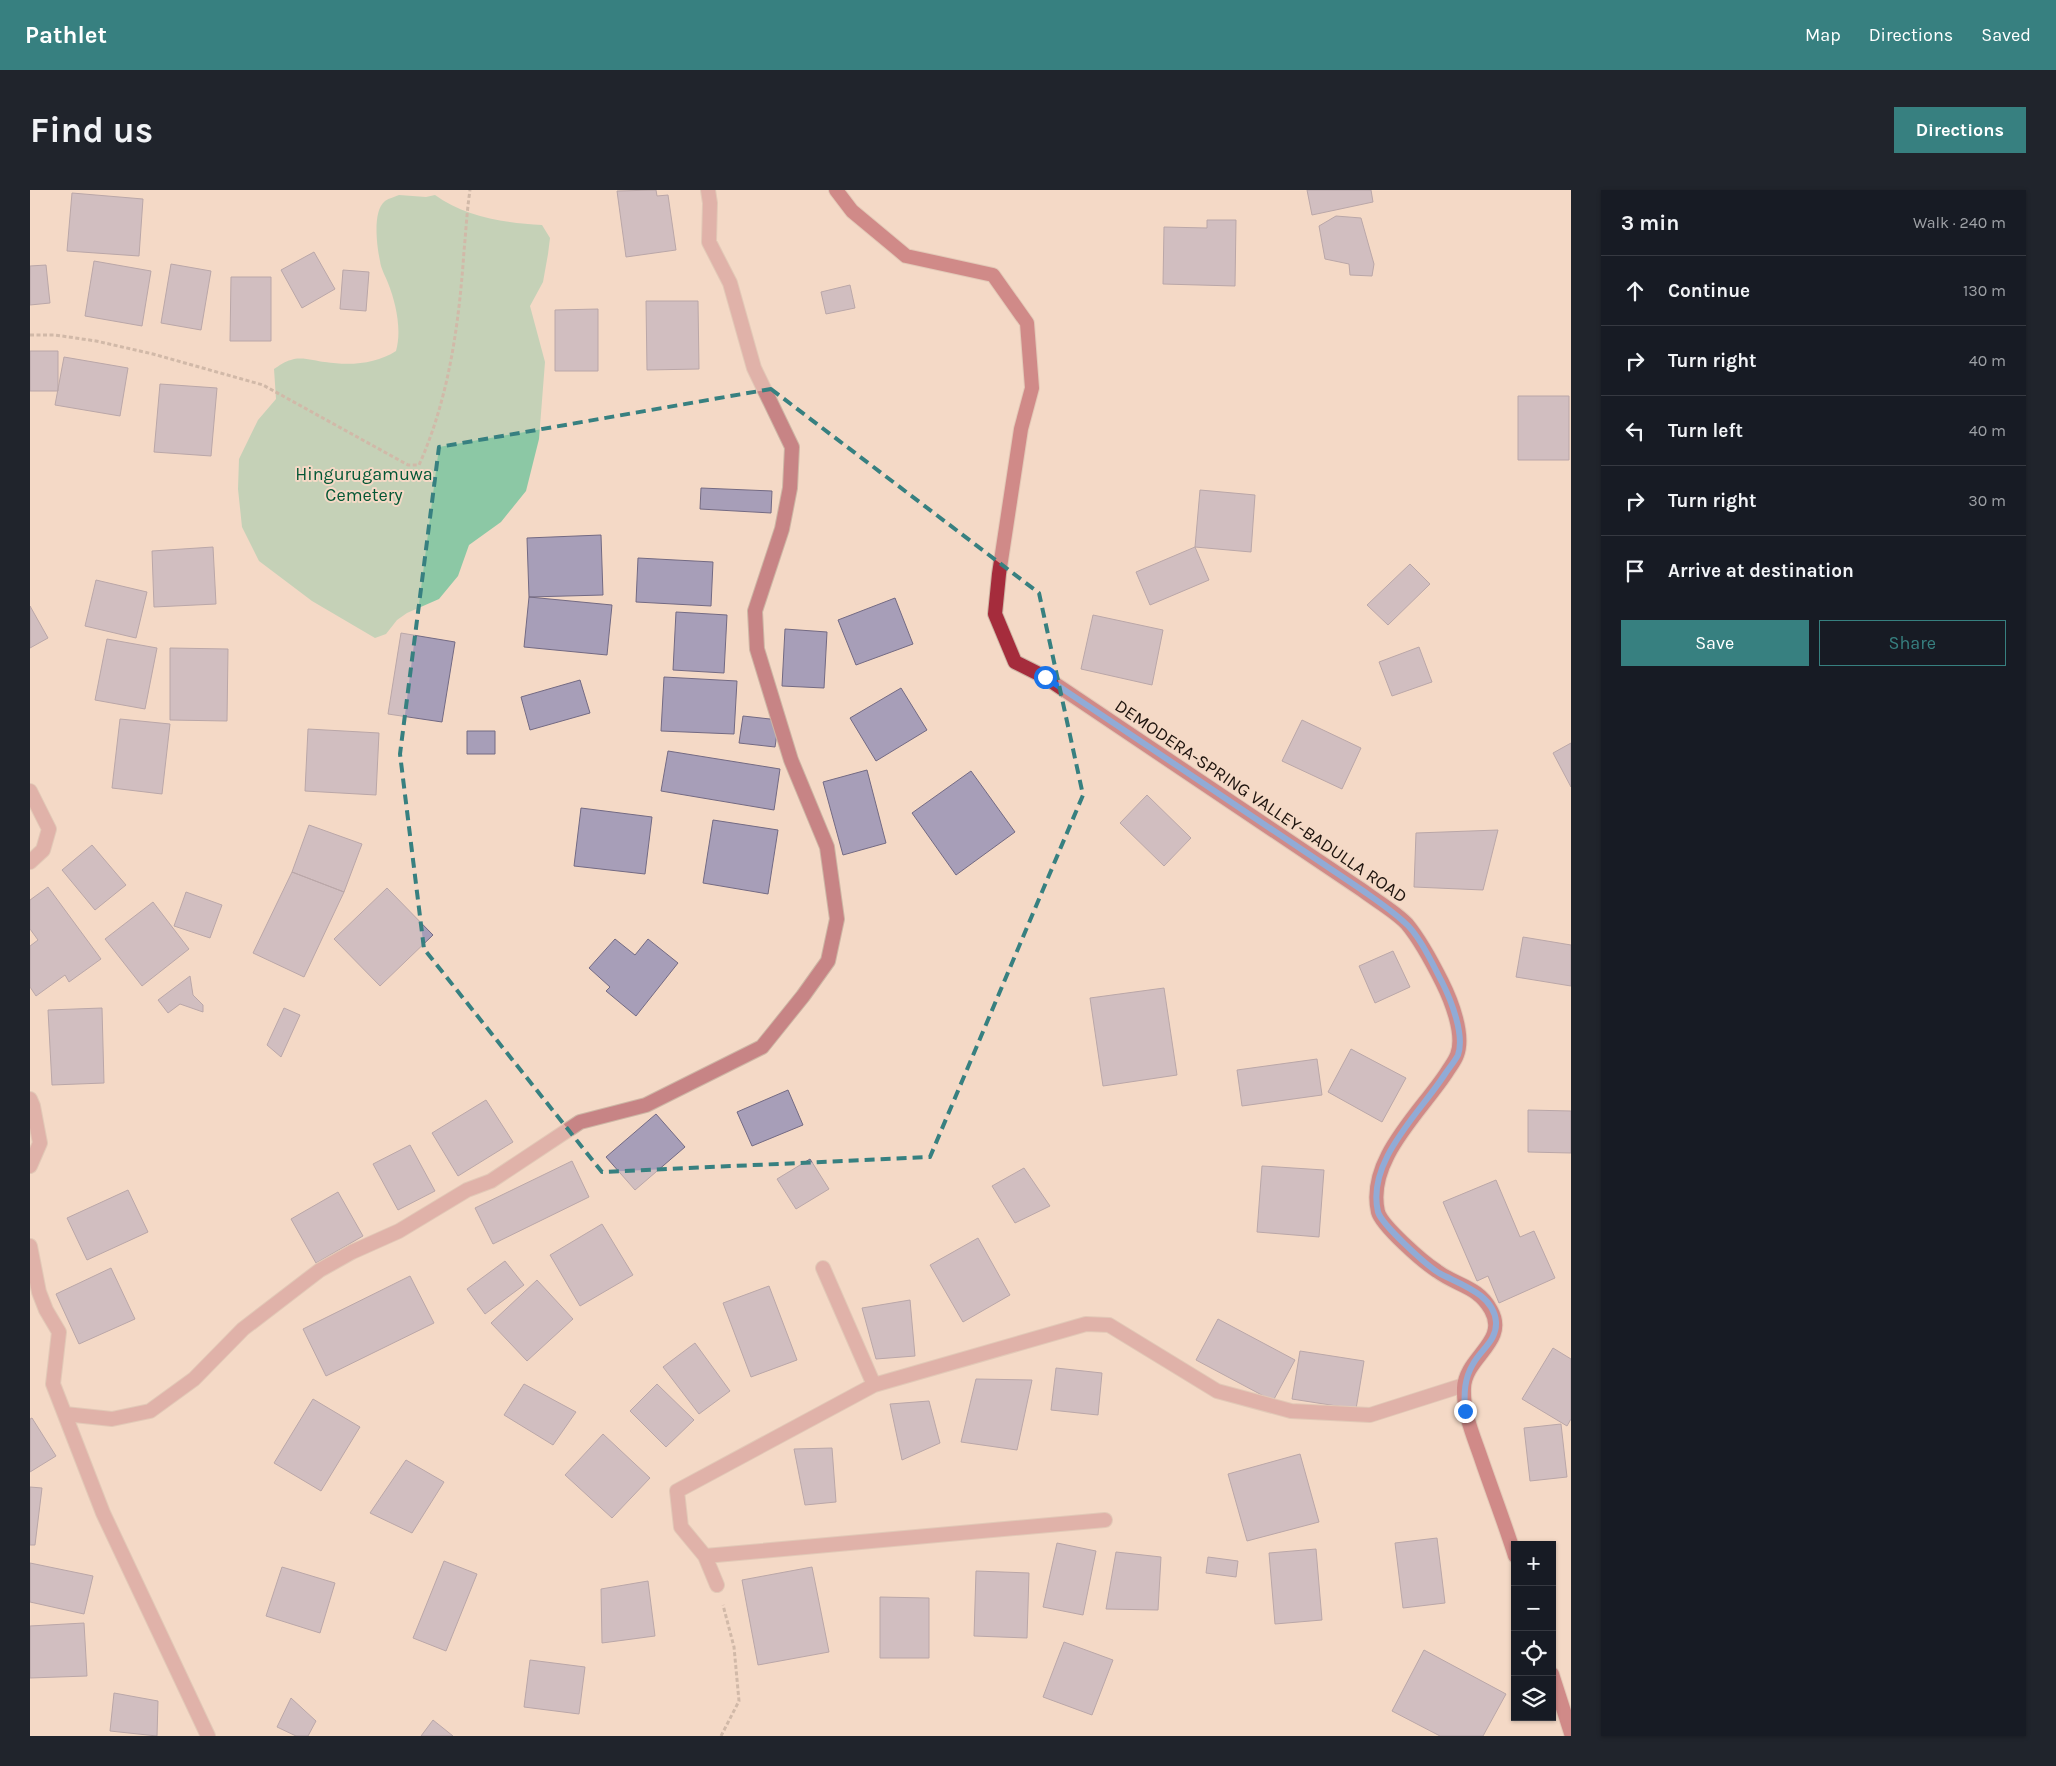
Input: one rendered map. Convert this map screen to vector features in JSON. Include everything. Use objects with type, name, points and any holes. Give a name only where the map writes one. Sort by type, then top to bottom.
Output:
[{"type":"main road","name":"DEMODERA-SPRING VALLEY-BADULLA ROAD","points":[[836,190],[852,211],[906,256],[993,275],[1027,323],[1032,388],[1021,429],[999,574],[995,614],[1015,662],[1045,677],[1362,890],[1406,923],[1432,964],[1450,998],[1458,1026],[1458,1054],[1436,1088],[1401,1134],[1384,1162],[1376,1191],[1378,1214],[1390,1230],[1437,1272],[1479,1293],[1496,1321],[1494,1337],[1473,1364],[1464,1385],[1465,1411],[1511,1544]]},
{"type":"main road","points":[[1553,1676],[1571,1733]]},
{"type":"street","points":[[65,1414],[112,1419],[150,1411],[194,1379],[242,1329],[320,1270],[352,1252],[399,1231],[467,1190],[490,1181],[580,1122],[646,1105],[762,1047],[828,961],[837,919],[827,847],[791,760],[757,649],[755,611],[782,529],[790,488],[792,447],[754,368],[730,284],[709,242],[710,203],[708,190]]},
{"type":"street","points":[[30,791],[49,828],[42,850],[30,862]]},
{"type":"street","points":[[30,1099],[40,1143],[30,1166]]},
{"type":"street","points":[[30,1246],[46,1310],[59,1332],[54,1384],[103,1513],[208,1736]]},
{"type":"street","points":[[823,1268],[874,1385]]},
{"type":"street","points":[[717,1585],[704,1556],[681,1528],[677,1491],[874,1385],[1086,1324],[1109,1326],[1217,1391],[1291,1411],[1370,1415],[1464,1385]]},
{"type":"street","points":[[704,1556],[1105,1520]]},
{"type":"path","points":[[30,335],[55,335],[96,341],[154,354],[263,385],[408,466],[420,465],[441,404],[453,356],[464,251],[466,212],[470,190]]},
{"type":"path","points":[[717,1585],[734,1647],[739,1701],[722,1736]]},
{"type":"highlighted area","points":[[771,389],[1039,593],[1083,795],[930,1157],[602,1172],[424,949],[400,754],[439,447]]},
{"type":"green space","name":"Hingurugamuwa Cemetery","points":[[399,195],[426,197],[435,195],[459,209],[486,218],[542,225],[550,238],[548,254],[543,282],[530,306],[545,362],[539,439],[526,491],[501,522],[469,545],[458,576],[439,599],[407,613],[397,620],[386,634],[375,638],[312,601],[259,561],[242,527],[238,489],[239,459],[258,420],[276,399],[274,369],[287,361],[295,359],[334,363],[362,363],[380,359],[396,351],[398,326],[396,308],[382,269],[378,247],[377,221],[378,213],[385,201]]},
{"type":"building","points":[[656,190],[657,196],[668,195],[676,250],[626,257],[617,191]]},
{"type":"building","points":[[1307,190],[1371,190],[1373,202],[1312,215]]},
{"type":"building","points":[[72,193],[143,199],[139,256],[67,251]]},
{"type":"building","points":[[1336,216],[1361,218],[1374,264],[1372,276],[1350,275],[1349,264],[1325,259],[1319,226]]},
{"type":"building","points":[[1207,220],[1236,220],[1235,286],[1163,284],[1164,227],[1207,228]]},
{"type":"building","points":[[314,252],[335,289],[302,308],[281,270]]},
{"type":"building","points":[[94,261],[151,271],[142,326],[85,316]]},
{"type":"building","points":[[171,264],[211,271],[201,330],[161,323]]},
{"type":"building","points":[[46,265],[50,303],[30,305],[30,266]]},
{"type":"building","points":[[343,270],[369,272],[366,311],[340,309]]},
{"type":"building","points":[[231,277],[271,277],[271,341],[230,341]]},
{"type":"building","points":[[850,285],[855,308],[826,314],[821,292]]},
{"type":"building","points":[[646,301],[698,301],[699,369],[647,370]]},
{"type":"building","points":[[598,309],[598,371],[555,371],[555,310]]},
{"type":"building","points":[[30,351],[58,351],[58,391],[30,391]]},
{"type":"building","points":[[64,357],[128,368],[120,416],[55,405]]},
{"type":"building","points":[[160,384],[217,388],[211,456],[154,452]]},
{"type":"building","points":[[1518,396],[1569,396],[1569,460],[1518,460]]},
{"type":"building","points":[[701,488],[772,491],[771,513],[700,509]]},
{"type":"building","points":[[1200,490],[1255,495],[1251,552],[1195,547]]},
{"type":"building","points":[[601,535],[603,595],[529,597],[527,538]]},
{"type":"building","points":[[213,547],[216,604],[154,607],[152,551]]},
{"type":"building","points":[[1195,547],[1209,580],[1150,605],[1136,572]]},
{"type":"building","points":[[638,558],[713,562],[711,606],[636,602]]},
{"type":"building","points":[[1410,564],[1430,584],[1388,625],[1367,605]]},
{"type":"building","points":[[96,580],[147,592],[136,638],[85,626]]},
{"type":"building","points":[[529,597],[612,605],[607,655],[524,647]]},
{"type":"building","points":[[895,598],[913,644],[856,665],[838,620]]},
{"type":"building","points":[[30,606],[48,638],[30,648]]},
{"type":"building","points":[[676,612],[727,615],[724,673],[673,670]]},
{"type":"building","points":[[1093,615],[1163,630],[1152,685],[1081,669]]},
{"type":"building","points":[[785,629],[827,632],[824,688],[782,686]]},
{"type":"building","points":[[401,633],[455,642],[442,722],[388,714]]},
{"type":"building","points":[[107,639],[157,648],[145,709],[95,700]]},
{"type":"building","points":[[1419,647],[1432,682],[1392,696],[1379,662]]},
{"type":"building","points":[[170,648],[228,649],[227,721],[170,720]]},
{"type":"building","points":[[664,677],[737,681],[734,734],[661,731]]},
{"type":"building","points":[[580,680],[590,713],[530,730],[521,697]]},
{"type":"building","points":[[901,688],[927,730],[876,761],[850,718]]},
{"type":"building","points":[[743,716],[779,720],[775,747],[739,743]]},
{"type":"building","points":[[120,719],[170,724],[162,794],[112,788]]},
{"type":"building","points":[[1302,720],[1361,748],[1342,789],[1282,761]]},
{"type":"building","points":[[308,729],[379,733],[376,795],[305,791]]},
{"type":"building","points":[[467,731],[495,731],[495,754],[467,754]]},
{"type":"building","points":[[1571,743],[1571,787],[1553,753]]},
{"type":"building","points":[[668,751],[780,769],[774,810],[661,791]]},
{"type":"building","points":[[867,770],[886,843],[843,855],[823,782]]},
{"type":"building","points":[[971,771],[1015,832],[956,875],[912,813]]},
{"type":"building","points":[[1147,795],[1191,838],[1164,866],[1120,823]]},
{"type":"building","points":[[581,808],[652,817],[645,874],[574,866]]},
{"type":"building","points":[[713,820],[778,830],[768,894],[703,883]]},
{"type":"building","points":[[309,825],[362,844],[344,892],[292,872]]},
{"type":"building","points":[[1498,830],[1483,890],[1414,887],[1416,833]]},
{"type":"building","points":[[92,845],[126,885],[95,910],[62,870]]},
{"type":"building","points":[[292,872],[344,892],[304,977],[253,953]]},
{"type":"building","points":[[48,887],[101,959],[69,982],[65,975],[36,996],[30,987],[30,946],[38,940],[30,929],[30,900]]},
{"type":"building","points":[[387,888],[433,935],[380,986],[334,939]]},
{"type":"building","points":[[186,892],[222,905],[210,938],[174,926]]},
{"type":"building","points":[[153,902],[189,949],[142,986],[105,939]]},
{"type":"building","points":[[1523,937],[1571,945],[1571,986],[1516,977]]},
{"type":"building","points":[[615,939],[635,955],[648,939],[678,963],[636,1016],[606,991],[610,987],[589,968]]},
{"type":"building","points":[[1393,951],[1410,987],[1375,1003],[1359,966]]},
{"type":"building","points":[[190,976],[193,995],[203,1005],[203,1012],[180,1004],[168,1013],[158,1000]]},
{"type":"building","points":[[1164,988],[1177,1075],[1103,1086],[1090,998]]},
{"type":"building","points":[[102,1008],[104,1083],[52,1085],[48,1010]]},
{"type":"building","points":[[284,1008],[300,1015],[281,1057],[267,1045]]},
{"type":"building","points":[[1351,1049],[1406,1078],[1382,1122],[1328,1092]]},
{"type":"building","points":[[1317,1059],[1322,1095],[1242,1106],[1237,1070]]},
{"type":"building","points":[[788,1090],[803,1125],[752,1146],[737,1112]]},
{"type":"building","points":[[486,1100],[513,1142],[458,1176],[432,1133]]},
{"type":"building","points":[[1528,1110],[1571,1111],[1571,1153],[1528,1152]]},
{"type":"building","points":[[656,1114],[685,1147],[635,1190],[606,1157]]},
{"type":"building","points":[[410,1145],[435,1191],[398,1210],[373,1164]]},
{"type":"building","points":[[810,1159],[829,1189],[796,1209],[777,1179]]},
{"type":"building","points":[[572,1161],[589,1197],[493,1244],[475,1208]]},
{"type":"building","points":[[1262,1166],[1324,1170],[1319,1237],[1257,1232]]},
{"type":"building","points":[[1024,1168],[1050,1206],[1015,1223],[992,1186]]},
{"type":"building","points":[[1496,1180],[1520,1237],[1534,1231],[1555,1278],[1499,1303],[1488,1276],[1477,1281],[1443,1202]]},
{"type":"building","points":[[128,1190],[148,1232],[87,1260],[67,1218]]},
{"type":"building","points":[[338,1192],[363,1236],[316,1263],[291,1219]]},
{"type":"building","points":[[602,1224],[633,1275],[580,1306],[550,1255]]},
{"type":"building","points":[[978,1238],[1010,1295],[963,1322],[930,1265]]},
{"type":"building","points":[[505,1261],[524,1285],[485,1314],[467,1289]]},
{"type":"building","points":[[111,1268],[135,1319],[79,1344],[56,1294]]},
{"type":"building","points":[[410,1276],[434,1323],[326,1376],[303,1329]]},
{"type":"building","points":[[537,1280],[573,1319],[527,1361],[491,1323]]},
{"type":"building","points":[[769,1286],[797,1360],[751,1377],[723,1303]]},
{"type":"building","points":[[910,1300],[915,1356],[876,1359],[862,1308]]},
{"type":"building","points":[[1218,1319],[1295,1360],[1273,1401],[1196,1360]]},
{"type":"building","points":[[695,1343],[730,1391],[699,1414],[663,1367]]},
{"type":"building","points":[[1553,1348],[1571,1359],[1571,1419],[1567,1426],[1522,1399]]},
{"type":"building","points":[[1300,1351],[1364,1361],[1356,1409],[1292,1399]]},
{"type":"building","points":[[1056,1368],[1102,1373],[1098,1415],[1051,1410]]},
{"type":"building","points":[[976,1379],[1032,1380],[1017,1450],[961,1442]]},
{"type":"building","points":[[524,1384],[576,1412],[553,1445],[504,1415]]},
{"type":"building","points":[[657,1384],[694,1420],[666,1447],[630,1411]]},
{"type":"building","points":[[313,1399],[360,1427],[321,1491],[274,1463]]},
{"type":"building","points":[[929,1401],[940,1443],[902,1460],[890,1404]]},
{"type":"building","points":[[32,1418],[56,1456],[30,1472],[30,1419]]},
{"type":"building","points":[[1561,1424],[1567,1477],[1530,1481],[1524,1428]]},
{"type":"building","points":[[603,1434],[650,1478],[612,1518],[565,1475]]},
{"type":"building","points":[[832,1448],[836,1502],[805,1505],[794,1449]]},
{"type":"building","points":[[1300,1454],[1319,1522],[1247,1541],[1228,1474]]},
{"type":"building","points":[[406,1460],[444,1482],[412,1533],[370,1513]]},
{"type":"building","points":[[30,1487],[42,1488],[35,1545],[30,1545]]},
{"type":"building","points":[[1437,1538],[1445,1603],[1403,1608],[1395,1543]]},
{"type":"building","points":[[1057,1543],[1096,1551],[1083,1615],[1043,1607]]},
{"type":"building","points":[[1316,1549],[1322,1620],[1275,1624],[1269,1553]]},
{"type":"building","points":[[1116,1552],[1161,1557],[1158,1610],[1106,1609]]},
{"type":"building","points":[[1208,1557],[1238,1561],[1236,1577],[1206,1573]]},
{"type":"building","points":[[444,1561],[477,1574],[446,1651],[413,1638]]},
{"type":"building","points":[[30,1563],[93,1576],[84,1614],[30,1602]]},
{"type":"building","points":[[282,1567],[335,1583],[320,1633],[266,1616]]},
{"type":"building","points":[[812,1567],[829,1652],[758,1665],[742,1580]]},
{"type":"building","points":[[976,1571],[1029,1573],[1027,1638],[974,1636]]},
{"type":"building","points":[[648,1581],[655,1636],[602,1643],[601,1589]]},
{"type":"building","points":[[880,1597],[929,1598],[929,1658],[880,1658]]},
{"type":"building","points":[[84,1623],[87,1676],[30,1678],[30,1626]]},
{"type":"building","points":[[1064,1642],[1113,1660],[1092,1715],[1043,1697]]},
{"type":"building","points":[[1424,1650],[1506,1694],[1483,1736],[1440,1736],[1392,1711]]},
{"type":"building","points":[[530,1660],[585,1667],[579,1714],[524,1707]]},
{"type":"building","points":[[114,1693],[158,1701],[157,1736],[110,1731]]},
{"type":"building","points":[[291,1698],[316,1721],[308,1736],[296,1736],[277,1727]]},
{"type":"building","points":[[433,1720],[453,1736],[421,1736]]},
{"type":"route","points":[[1045,677],[1362,890],[1406,923],[1428,955],[1450,998],[1458,1026],[1458,1054],[1436,1088],[1401,1134],[1384,1162],[1376,1191],[1378,1214],[1390,1230],[1437,1272],[1479,1293],[1496,1321],[1494,1337],[1473,1364],[1464,1385],[1465,1411]]}]
